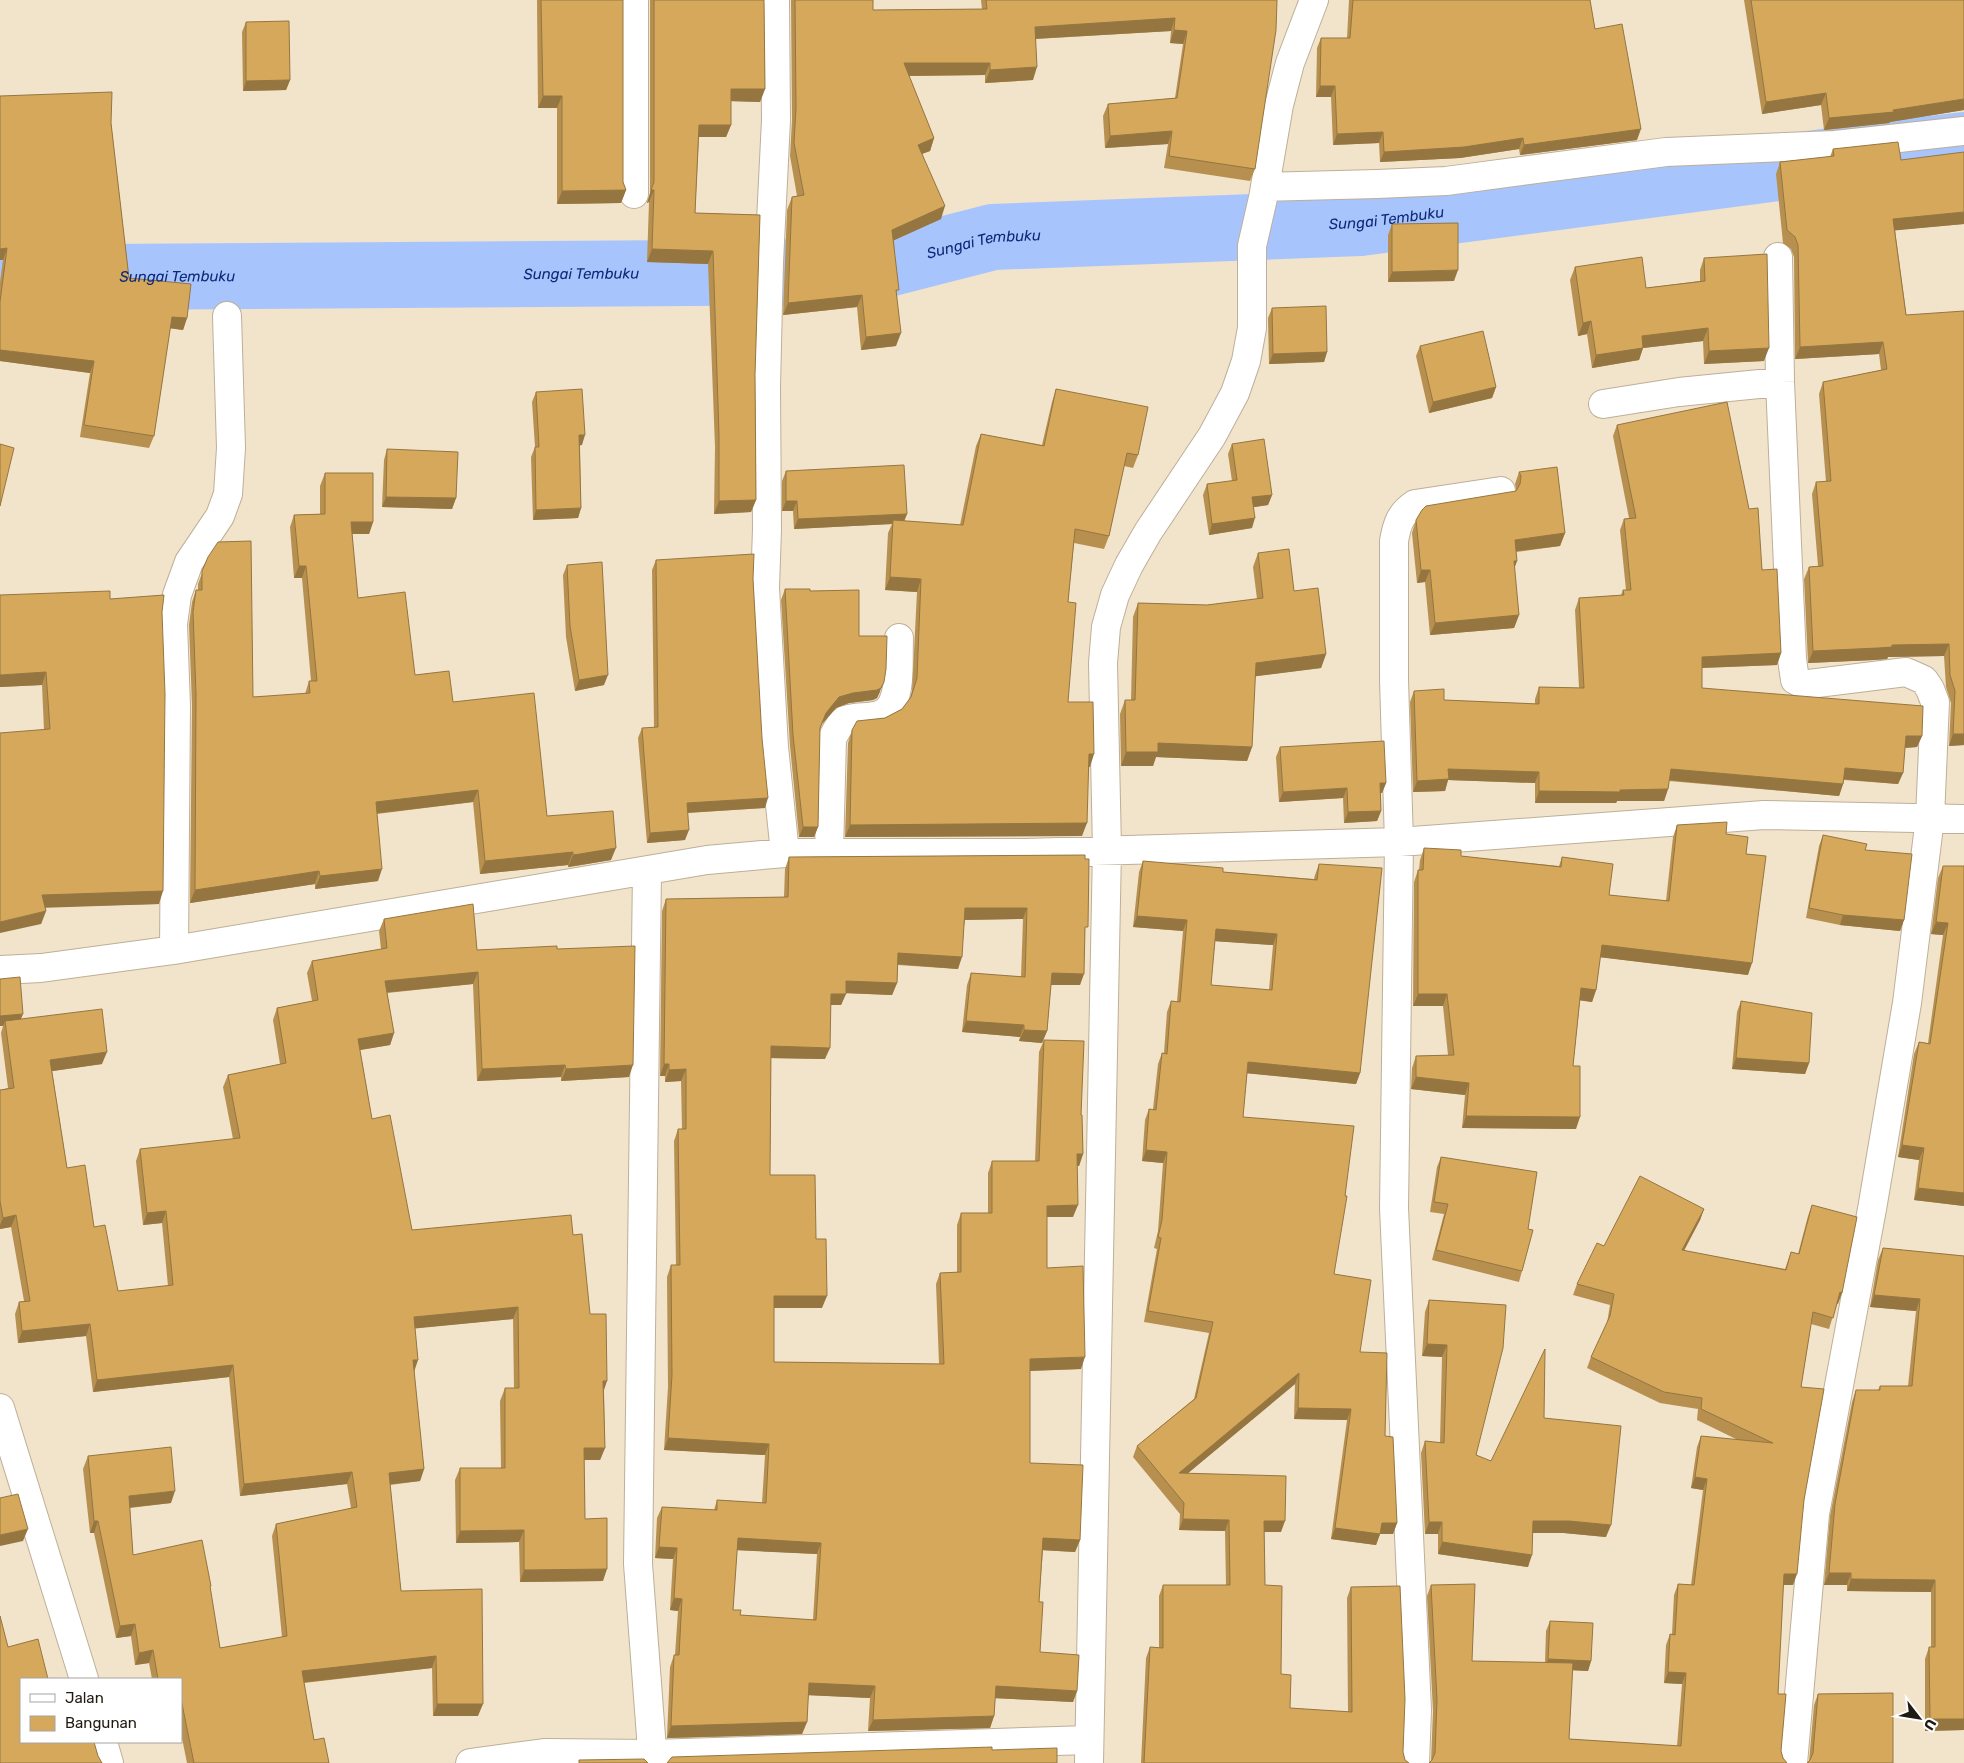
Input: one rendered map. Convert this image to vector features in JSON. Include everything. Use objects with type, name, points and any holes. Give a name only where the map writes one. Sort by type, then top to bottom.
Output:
[{"type":"street","points":[[634,0],[634,194]]},
{"type":"street","points":[[775,0],[776,120],[768,296],[765,588],[774,747],[785,853]]},
{"type":"street","points":[[470,1763],[544,1754],[652,1758],[1089,1751],[1107,849],[1103,663],[1106,627],[1115,595],[1129,565],[1148,532],[1212,436],[1235,393],[1246,360],[1252,328],[1252,246],[1264,193],[1279,105],[1290,63],[1314,0]]},
{"type":"street","points":[[1264,193],[1446,180],[1666,152],[1836,145],[1964,131]]},
{"type":"street","points":[[1778,257],[1780,382],[1795,680],[1803,684],[1809,684],[1906,672],[1924,680],[1935,702],[1930,818],[1900,1042],[1872,1209],[1815,1514],[1793,1763]]},
{"type":"street","points":[[174,950],[176,706],[173,624],[177,595],[190,562],[220,516],[228,494],[230,448],[227,316]]},
{"type":"street","points":[[1603,404],[1679,392],[1780,382]]},
{"type":"street","points":[[1415,1763],[1417,1710],[1394,1208],[1399,842],[1394,680],[1394,541],[1397,522],[1405,510],[1415,504],[1501,491]]},
{"type":"street","points":[[829,853],[832,739],[836,730],[845,720],[884,713],[891,707],[896,693],[899,638]]},
{"type":"street","points":[[0,970],[40,968],[174,950],[707,860],[785,853],[1025,853],[1107,849],[1399,842],[1764,816],[1964,819]]},
{"type":"street","points":[[646,871],[638,1564],[652,1758]]},
{"type":"street","points":[[0,1408],[10,1472],[84,1678]]},
{"type":"street","points":[[103,1743],[109,1763]]},
{"type":"building","points":[[541,0],[623,0],[623,182],[626,190],[562,191],[562,96],[543,96]]},
{"type":"building","points":[[654,0],[764,0],[765,89],[731,89],[731,125],[699,125],[695,213],[760,215],[755,374],[756,500],[719,501],[719,435],[713,251],[652,249],[654,190],[651,190],[654,182]]},
{"type":"building","points":[[795,0],[873,0],[873,10],[987,9],[986,0],[1277,0],[1276,30],[1255,169],[1169,156],[1172,131],[1110,136],[1108,104],[1177,98],[1187,31],[1174,30],[1175,18],[1035,27],[1037,67],[990,70],[990,63],[904,63],[934,138],[918,145],[945,206],[892,230],[899,290],[896,290],[901,333],[866,337],[862,295],[788,303],[792,197],[804,195],[794,143],[796,108]]},
{"type":"building","points":[[1353,0],[1590,0],[1595,29],[1622,24],[1641,129],[1524,145],[1523,138],[1464,147],[1384,152],[1383,132],[1337,134],[1335,86],[1320,86],[1321,38],[1350,38]]},
{"type":"building","points":[[1751,0],[1964,0],[1964,99],[1893,110],[1894,112],[1829,118],[1826,93],[1766,102]]},
{"type":"building","points":[[289,21],[290,80],[246,81],[246,22]]},
{"type":"building","points":[[112,92],[111,123],[129,278],[191,284],[187,318],[172,317],[154,436],[84,425],[94,361],[0,350],[0,302],[7,248],[0,249],[0,96]]},
{"type":"building","points":[[1898,142],[1901,160],[1964,152],[1964,212],[1893,219],[1906,315],[1964,311],[1964,734],[1953,734],[1955,691],[1950,675],[1949,644],[1892,645],[1892,647],[1813,651],[1809,567],[1823,566],[1816,482],[1831,481],[1823,382],[1887,369],[1883,342],[1800,347],[1798,245],[1795,237],[1787,230],[1780,162],[1834,156],[1833,149]]},
{"type":"building","points":[[1458,223],[1458,270],[1392,272],[1392,224]]},
{"type":"building","points":[[1767,254],[1769,348],[1709,351],[1708,328],[1642,336],[1643,348],[1596,355],[1591,321],[1583,323],[1575,267],[1642,257],[1646,288],[1705,281],[1704,258]]},
{"type":"building","points":[[1326,306],[1327,352],[1273,354],[1272,308]]},
{"type":"building","points":[[1483,331],[1496,387],[1433,402],[1420,346]]},
{"type":"building","points":[[582,389],[585,435],[579,435],[581,508],[536,510],[535,447],[539,447],[536,392]]},
{"type":"building","points":[[1056,389],[1148,407],[1138,455],[1127,453],[1109,536],[1075,529],[1068,602],[1076,603],[1068,702],[1093,702],[1094,754],[1089,754],[1087,823],[850,825],[852,730],[857,721],[885,718],[902,709],[911,697],[917,678],[921,579],[890,577],[893,520],[963,525],[981,434],[1044,446]]},
{"type":"building","points":[[1727,402],[1749,509],[1758,508],[1762,570],[1777,569],[1781,653],[1702,657],[1702,688],[1923,706],[1922,736],[1906,736],[1903,773],[1845,768],[1843,784],[1671,769],[1668,789],[1620,790],[1620,792],[1539,791],[1539,772],[1448,769],[1449,779],[1417,781],[1414,691],[1444,689],[1444,700],[1539,704],[1539,687],[1584,688],[1579,598],[1624,595],[1623,590],[1631,590],[1624,519],[1636,518],[1617,425]]},
{"type":"building","points":[[1264,439],[1272,495],[1252,497],[1255,518],[1212,524],[1207,484],[1237,480],[1232,444]]},
{"type":"building","points":[[0,444],[14,448],[0,506]]},
{"type":"building","points":[[387,449],[458,452],[456,498],[386,497]]},
{"type":"building","points":[[904,465],[907,514],[798,519],[797,501],[786,501],[786,471]]},
{"type":"building","points":[[1557,467],[1565,533],[1515,540],[1517,561],[1514,561],[1519,615],[1435,623],[1430,570],[1421,570],[1416,520],[1422,510],[1426,506],[1516,491],[1520,484],[1521,476],[1519,472]]},
{"type":"building","points":[[325,473],[373,473],[373,522],[351,522],[358,598],[405,592],[415,675],[449,671],[453,702],[534,693],[547,816],[613,811],[616,848],[573,855],[573,852],[485,861],[478,790],[376,802],[382,869],[320,876],[319,871],[195,890],[196,694],[193,612],[196,590],[202,590],[202,571],[208,557],[218,542],[251,541],[253,697],[310,693],[309,681],[317,681],[306,566],[299,566],[294,515],[325,514]]},
{"type":"building","points":[[1289,549],[1294,591],[1318,588],[1326,654],[1256,663],[1252,747],[1158,743],[1158,752],[1126,752],[1125,700],[1135,700],[1138,603],[1207,605],[1263,598],[1258,553]]},
{"type":"building","points":[[754,554],[753,579],[762,738],[768,798],[687,803],[689,830],[650,833],[642,728],[658,727],[656,560]]},
{"type":"building","points":[[602,562],[608,675],[579,680],[570,626],[567,565]]},
{"type":"building","points":[[785,589],[810,589],[810,591],[859,590],[859,636],[887,636],[886,669],[881,688],[839,697],[826,713],[820,728],[818,827],[803,827],[793,735]]},
{"type":"building","points":[[110,591],[110,599],[164,595],[162,612],[165,694],[163,891],[42,895],[46,911],[0,922],[0,733],[50,729],[46,672],[0,675],[0,595]]},
{"type":"building","points":[[1384,741],[1386,783],[1380,783],[1381,811],[1348,812],[1347,788],[1283,792],[1280,747]]},
{"type":"building","points":[[1727,822],[1726,834],[1748,837],[1746,854],[1766,856],[1752,963],[1602,945],[1596,990],[1581,988],[1573,1066],[1580,1066],[1580,1117],[1466,1116],[1469,1083],[1416,1077],[1416,1056],[1454,1055],[1447,994],[1418,994],[1418,870],[1423,870],[1424,848],[1461,850],[1461,856],[1561,867],[1562,857],[1613,864],[1609,895],[1669,901],[1677,825]]},
{"type":"building","points":[[1823,835],[1867,844],[1865,850],[1912,854],[1904,920],[1843,915],[1809,908]]},
{"type":"building","points":[[1085,855],[1085,859],[1089,859],[1088,927],[1085,927],[1084,974],[1052,973],[1047,1031],[1024,1030],[1024,1025],[966,1021],[971,973],[1025,977],[1027,908],[965,908],[962,957],[898,953],[897,983],[846,981],[846,994],[831,994],[830,1048],[771,1046],[770,1175],[815,1175],[816,1239],[826,1239],[827,1296],[774,1296],[774,1362],[944,1364],[940,1273],[961,1272],[961,1213],[992,1213],[992,1161],[1039,1161],[1044,1040],[1084,1041],[1081,1115],[1083,1154],[1077,1154],[1078,1205],[1047,1206],[1047,1268],[1083,1266],[1085,1357],[1030,1359],[1030,1463],[1083,1465],[1080,1540],[1043,1538],[1039,1602],[1043,1602],[1040,1652],[1079,1655],[1077,1691],[996,1686],[994,1716],[873,1720],[875,1686],[809,1683],[807,1722],[671,1726],[674,1655],[679,1655],[682,1599],[674,1598],[677,1548],[659,1547],[662,1507],[717,1510],[717,1500],[766,1503],[769,1444],[668,1438],[672,1375],[671,1265],[680,1265],[678,1129],[686,1129],[686,1069],[669,1070],[669,1064],[664,1064],[666,899],[788,897],[789,857]],"holes":[[[738,1538],[821,1543],[816,1620],[740,1615],[741,1610],[733,1610]]]},
{"type":"building","points":[[1143,861],[1223,868],[1223,872],[1317,880],[1319,864],[1382,868],[1360,1073],[1248,1062],[1243,1117],[1354,1126],[1345,1196],[1347,1196],[1334,1274],[1371,1280],[1360,1352],[1387,1353],[1385,1436],[1393,1437],[1397,1523],[1382,1523],[1380,1534],[1335,1528],[1351,1409],[1298,1408],[1299,1373],[1179,1473],[1286,1476],[1285,1521],[1264,1521],[1265,1585],[1282,1586],[1281,1674],[1291,1675],[1290,1708],[1352,1712],[1351,1587],[1400,1586],[1405,1699],[1403,1752],[1405,1760],[1409,1763],[1144,1763],[1150,1647],[1163,1648],[1163,1585],[1230,1585],[1229,1520],[1183,1519],[1184,1503],[1137,1446],[1196,1398],[1213,1322],[1148,1311],[1161,1238],[1158,1237],[1162,1220],[1167,1152],[1146,1150],[1149,1109],[1156,1110],[1162,1053],[1167,1054],[1171,1001],[1180,1002],[1187,920],[1137,916]],"holes":[[[1216,929],[1277,934],[1272,990],[1211,985]]]},
{"type":"building","points":[[1943,866],[1964,866],[1964,1193],[1918,1188],[1924,1148],[1902,1145],[1919,1042],[1930,1044],[1948,923],[1936,922]]},
{"type":"building","points":[[473,904],[477,950],[557,946],[557,949],[635,946],[633,1065],[566,1069],[565,1065],[482,1069],[478,972],[385,981],[394,1033],[358,1039],[372,1119],[390,1115],[412,1230],[571,1215],[573,1235],[582,1234],[590,1314],[606,1314],[607,1381],[603,1381],[605,1448],[584,1448],[585,1519],[607,1518],[607,1569],[524,1570],[524,1530],[460,1531],[460,1468],[505,1468],[505,1388],[519,1388],[518,1307],[414,1317],[418,1360],[413,1360],[424,1469],[389,1473],[401,1591],[482,1589],[483,1704],[437,1704],[436,1656],[302,1671],[314,1740],[324,1738],[329,1763],[194,1763],[182,1704],[182,1678],[158,1678],[153,1650],[139,1653],[135,1624],[120,1626],[98,1521],[94,1521],[88,1456],[171,1447],[175,1491],[129,1496],[133,1555],[202,1540],[220,1648],[287,1636],[276,1524],[357,1507],[352,1472],[244,1484],[233,1365],[97,1380],[90,1324],[22,1331],[19,1302],[30,1301],[16,1215],[3,1218],[0,1201],[0,1090],[14,1088],[5,1021],[102,1009],[107,1052],[50,1060],[67,1168],[85,1165],[94,1227],[105,1225],[118,1291],[173,1285],[166,1211],[147,1213],[140,1149],[240,1138],[228,1075],[286,1063],[277,1008],[318,1000],[312,961],[387,948],[384,919]]},
{"type":"building","points":[[20,977],[23,1014],[0,1016],[0,979]]},
{"type":"building","points":[[1741,1001],[1812,1013],[1809,1063],[1736,1058]]},
{"type":"building","points":[[1441,1157],[1537,1172],[1528,1229],[1533,1230],[1522,1271],[1436,1250],[1448,1204],[1434,1202]]},
{"type":"building","points":[[1640,1176],[1704,1209],[1682,1250],[1786,1270],[1791,1252],[1799,1254],[1812,1205],[1857,1217],[1842,1293],[1840,1292],[1833,1318],[1813,1312],[1801,1387],[1824,1389],[1804,1500],[1797,1574],[1784,1574],[1778,1694],[1786,1694],[1781,1751],[1787,1763],[1429,1763],[1435,1753],[1437,1700],[1431,1585],[1475,1584],[1472,1661],[1573,1663],[1569,1739],[1681,1746],[1686,1673],[1668,1672],[1670,1634],[1675,1635],[1678,1584],[1694,1585],[1707,1479],[1695,1477],[1701,1436],[1773,1443],[1701,1409],[1702,1398],[1664,1392],[1591,1357],[1610,1316],[1614,1294],[1577,1284],[1597,1243],[1604,1246]]},
{"type":"building","points":[[1883,1248],[1964,1256],[1964,1719],[1930,1719],[1929,1647],[1935,1647],[1935,1580],[1851,1579],[1851,1573],[1829,1573],[1835,1504],[1856,1390],[1880,1390],[1880,1386],[1912,1386],[1920,1299],[1874,1295]]},
{"type":"building","points":[[1429,1300],[1506,1305],[1503,1348],[1476,1455],[1491,1461],[1545,1349],[1544,1418],[1621,1426],[1611,1525],[1569,1521],[1533,1521],[1532,1555],[1442,1542],[1442,1522],[1429,1522],[1425,1441],[1444,1443],[1447,1345],[1427,1344]]},
{"type":"building","points":[[18,1494],[28,1529],[0,1535],[0,1498]]},
{"type":"building","points":[[0,1616],[8,1647],[38,1639],[48,1678],[20,1678],[20,1743],[94,1743],[102,1763],[0,1763]]},
{"type":"building","points":[[1550,1621],[1593,1623],[1591,1661],[1548,1659]]},
{"type":"building","points":[[1893,1693],[1893,1763],[1807,1763],[1813,1753],[1818,1694]]},
{"type":"building","points":[[992,1747],[992,1750],[1057,1748],[1057,1763],[667,1763],[672,1757]]},
{"type":"building","points":[[644,1759],[648,1763],[579,1763],[579,1760]]},
{"type":"waterway","name":"Sungai Tembuku","points":[[0,266],[99,277],[856,272],[993,237],[1360,223],[1964,145]]}]
